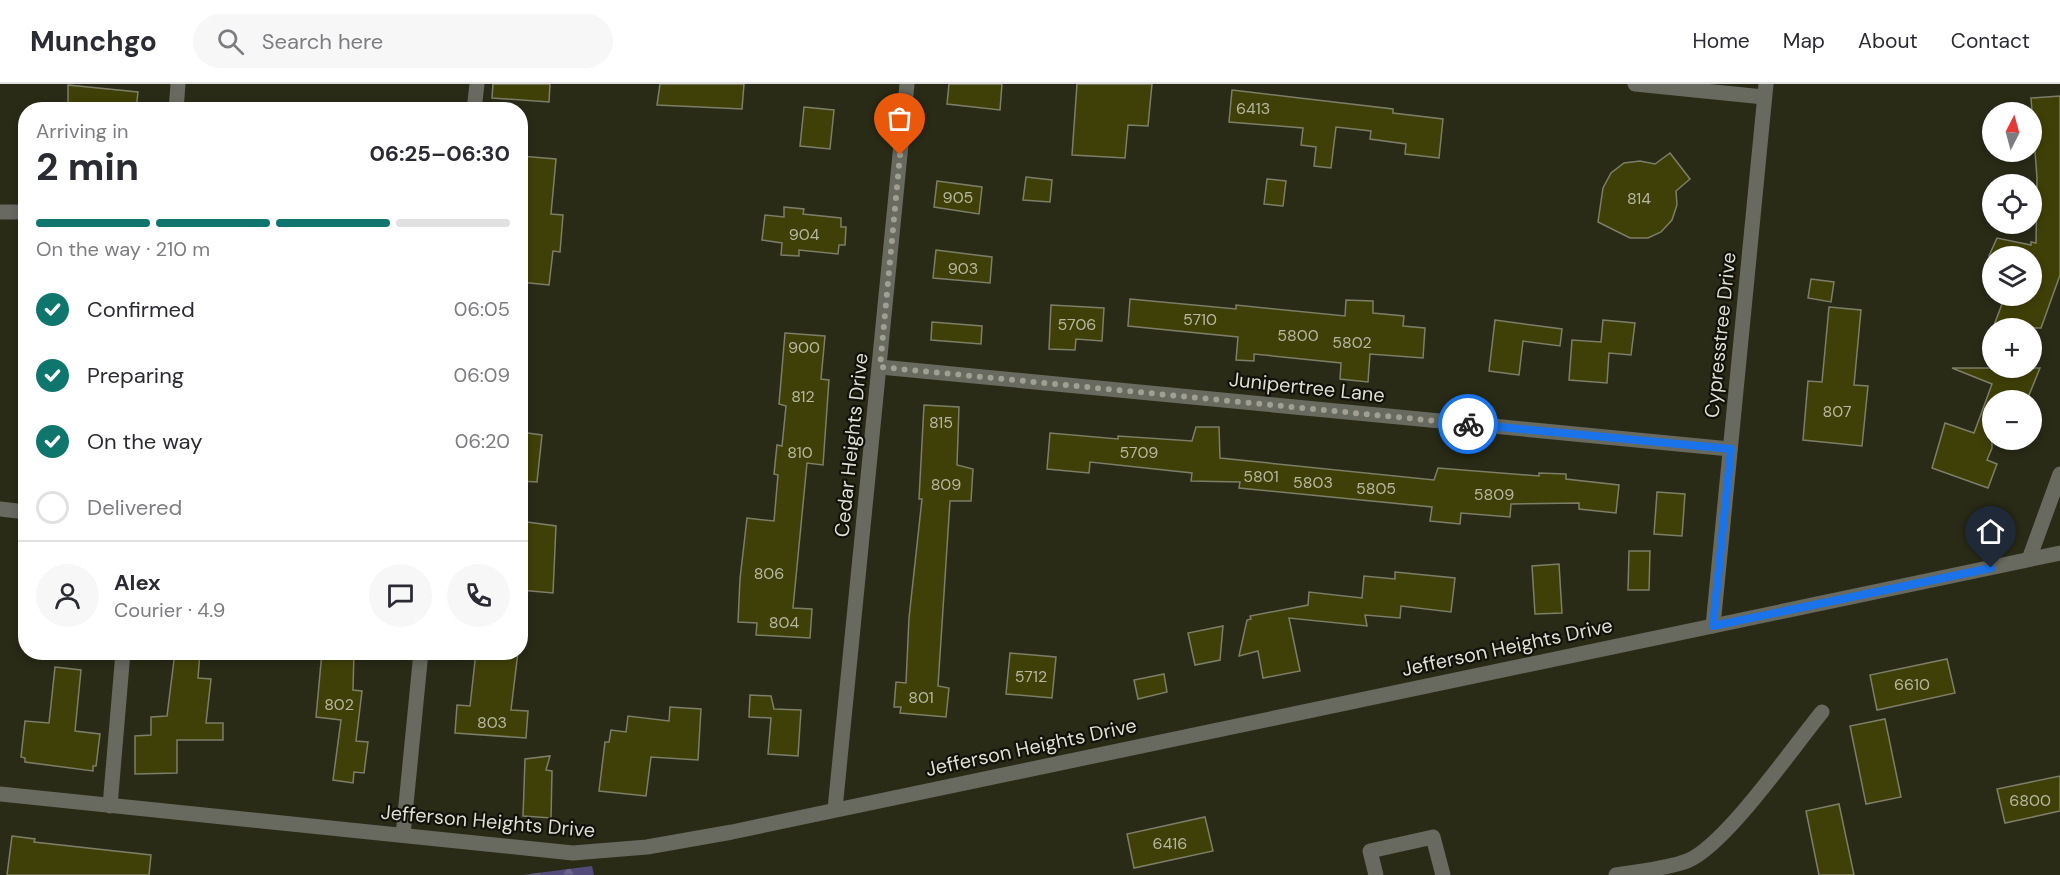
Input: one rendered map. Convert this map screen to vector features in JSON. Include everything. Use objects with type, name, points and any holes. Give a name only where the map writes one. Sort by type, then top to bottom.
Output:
[{"type":"street","points":[[177,102],[178,84]]},
{"type":"street","points":[[475,102],[477,84]]},
{"type":"street","name":"Cedar Heights Drive","points":[[834,809],[907,84]]},
{"type":"street","points":[[1635,84],[1765,91]]},
{"type":"street","name":"Cypresstree Drive","points":[[1713,626],[1765,91]]},
{"type":"street","points":[[0,212],[18,212]]},
{"type":"street","name":"Junipertree Lane","points":[[880,367],[1731,449]]},
{"type":"street","points":[[2029,560],[2060,474]]},
{"type":"street","points":[[0,509],[18,511]]},
{"type":"street","name":"Jefferson Heights Drive","points":[[0,794],[591,853],[721,834],[2060,553]]},
{"type":"street","points":[[110,806],[122,660]]},
{"type":"street","points":[[403,835],[420,660]]},
{"type":"street","points":[[1616,875],[1688,868],[1717,841],[1822,712]]},
{"type":"street","points":[[1376,875],[1370,851],[1433,837],[1443,875]]},
{"type":"green space","points":[[592,866],[594,875],[522,875]]},
{"type":"building","points":[[493,84],[550,84],[549,102],[492,98]]},
{"type":"building","points":[[660,84],[744,84],[742,109],[657,105]]},
{"type":"building","points":[[949,84],[1002,84],[1000,110],[947,104]]},
{"type":"building","points":[[1077,84],[1152,84],[1148,126],[1128,125],[1125,158],[1072,155]]},
{"type":"building","points":[[68,85],[138,92],[137,102],[68,102]]},
{"type":"building","points":[[1232,90],[1393,109],[1393,113],[1443,119],[1439,158],[1405,154],[1406,144],[1370,139],[1371,131],[1336,127],[1331,168],[1314,166],[1316,147],[1301,145],[1303,128],[1229,122]]},
{"type":"building","points":[[2060,96],[2060,275],[2042,325],[2042,318],[1997,318],[2001,306],[2042,306],[2042,246],[1993,246],[1997,238],[2031,245],[2031,242],[2036,243],[2036,234],[2042,234],[2042,174],[2037,174],[2036,162],[2042,162],[2042,102],[2031,102],[2031,98]]},
{"type":"building","points":[[804,107],[834,110],[830,149],[800,146]]},
{"type":"building","points":[[1670,153],[1690,179],[1676,191],[1677,205],[1672,220],[1661,232],[1648,238],[1630,238],[1598,222],[1603,188],[1611,173],[1624,163],[1640,161],[1655,164]]},
{"type":"building","points":[[528,157],[556,159],[551,214],[563,215],[560,252],[553,251],[549,285],[528,283]]},
{"type":"building","points":[[1026,177],[1052,180],[1050,202],[1023,200]]},
{"type":"building","points":[[1267,179],[1286,181],[1283,206],[1264,204]]},
{"type":"building","points":[[937,181],[982,187],[979,214],[934,207]]},
{"type":"building","points":[[784,207],[804,209],[803,214],[841,218],[841,227],[846,227],[845,245],[839,245],[838,254],[799,250],[799,256],[781,255],[782,243],[762,240],[765,215],[784,217]]},
{"type":"building","points":[[936,250],[992,257],[990,283],[933,278]]},
{"type":"building","points":[[1811,279],[1834,282],[1831,302],[1808,298]]},
{"type":"building","points":[[1130,299],[1236,309],[1236,305],[1345,316],[1346,300],[1373,301],[1373,313],[1404,316],[1403,326],[1425,328],[1423,358],[1370,354],[1368,382],[1340,379],[1341,363],[1254,354],[1254,361],[1236,360],[1238,337],[1128,326]]},
{"type":"building","points":[[1051,305],[1104,308],[1102,341],[1076,339],[1075,350],[1049,349]]},
{"type":"building","points":[[1829,307],[1861,310],[1854,385],[1868,386],[1862,446],[1803,440],[1808,381],[1822,382]]},
{"type":"building","points":[[1495,320],[1562,329],[1560,346],[1523,341],[1519,375],[1489,371]]},
{"type":"building","points":[[1603,320],[1635,323],[1631,355],[1609,353],[1607,383],[1569,380],[1572,340],[1601,342]]},
{"type":"building","points":[[932,322],[982,326],[981,344],[931,340]]},
{"type":"building","points":[[785,333],[825,336],[821,379],[829,380],[823,465],[807,463],[793,608],[812,609],[810,638],[756,635],[757,623],[738,622],[747,518],[774,521],[778,475],[774,474],[777,445],[782,446],[786,406],[779,404]]},
{"type":"building","points":[[1952,368],[1982,368],[1982,378],[2036,378],[2031,390],[1990,390],[1992,384]]},
{"type":"building","points":[[924,405],[959,407],[957,465],[973,469],[971,501],[950,501],[938,686],[949,688],[946,717],[900,713],[901,707],[894,707],[896,682],[906,683],[909,618],[922,499],[919,499]]},
{"type":"building","points":[[1982,411],[1982,450],[1991,450],[1987,460],[1997,464],[1988,488],[1932,468],[1945,423],[1974,433]]},
{"type":"building","points":[[1196,427],[1219,427],[1220,458],[1434,480],[1438,468],[1539,476],[1539,473],[1566,474],[1566,479],[1619,485],[1616,513],[1579,509],[1579,503],[1511,504],[1510,517],[1461,513],[1460,524],[1430,521],[1432,507],[1239,488],[1240,482],[1191,481],[1192,473],[1090,462],[1089,473],[1047,469],[1050,433],[1118,439],[1118,436],[1192,441]]},
{"type":"building","points":[[528,433],[542,435],[537,482],[528,481]]},
{"type":"building","points":[[1657,492],[1685,494],[1682,536],[1654,534]]},
{"type":"building","points":[[528,522],[556,526],[553,593],[528,591]]},
{"type":"building","points":[[1629,551],[1650,551],[1649,590],[1628,590]]},
{"type":"building","points":[[1559,564],[1562,613],[1535,614],[1532,566]]},
{"type":"building","points":[[1395,572],[1455,578],[1451,612],[1401,606],[1400,618],[1365,615],[1367,626],[1289,618],[1300,671],[1263,678],[1258,651],[1239,656],[1247,620],[1251,619],[1250,616],[1308,605],[1309,592],[1362,598],[1364,576],[1395,579]]},
{"type":"building","points":[[1223,626],[1220,660],[1195,665],[1188,633]]},
{"type":"building","points":[[1010,653],[1056,657],[1052,698],[1006,694]]},
{"type":"building","points":[[1947,659],[1955,693],[1877,710],[1870,675]]},
{"type":"building","points":[[174,660],[199,660],[198,678],[211,679],[206,723],[223,723],[223,740],[177,740],[177,773],[135,774],[135,736],[151,735],[151,717],[167,716]]},
{"type":"building","points":[[321,660],[354,660],[353,690],[362,691],[356,741],[368,742],[364,773],[354,772],[353,783],[333,780],[341,720],[316,717]]},
{"type":"building","points":[[475,660],[517,660],[511,710],[528,711],[526,738],[455,733],[457,705],[470,706]]},
{"type":"building","points":[[55,667],[81,670],[75,731],[100,734],[96,766],[93,766],[93,771],[25,762],[25,758],[21,757],[25,721],[49,723]]},
{"type":"building","points":[[1164,674],[1167,692],[1138,699],[1134,680]]},
{"type":"building","points":[[750,695],[771,696],[774,709],[801,710],[798,756],[768,754],[771,718],[749,717]]},
{"type":"building","points":[[670,707],[701,709],[698,760],[651,757],[646,796],[599,791],[605,742],[609,742],[611,730],[626,732],[628,716],[669,721]]},
{"type":"building","points":[[1885,719],[1901,797],[1866,804],[1850,726]]},
{"type":"building","points":[[550,756],[546,770],[552,771],[551,818],[523,816],[525,759]]},
{"type":"building","points":[[2060,776],[2060,811],[2005,823],[1997,789]]},
{"type":"building","points":[[1839,804],[1854,875],[1819,875],[1806,811]]},
{"type":"building","points":[[1205,817],[1213,851],[1134,868],[1127,834]]},
{"type":"building","points":[[12,836],[35,839],[34,842],[151,855],[149,875],[7,875]]},
{"type":"way so far","points":[[900,155],[880,367],[1468,424]]},
{"type":"route","points":[[1468,424],[1731,449],[1713,626],[1991,568]]}]
